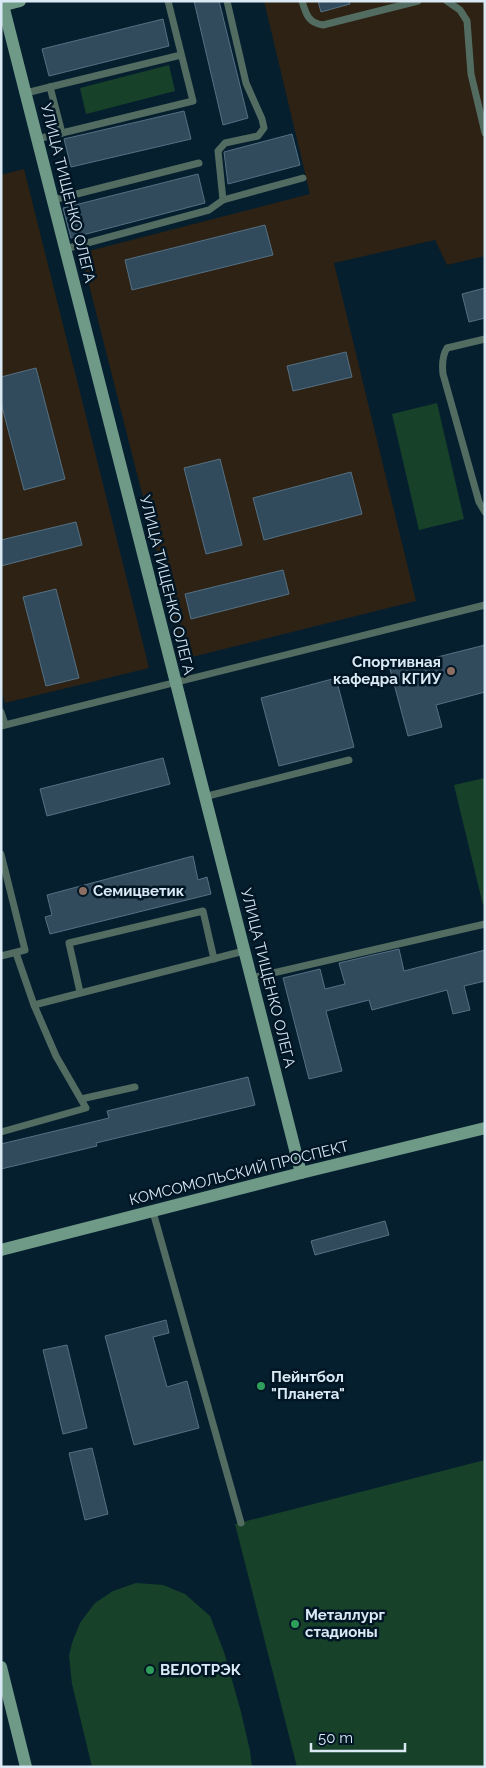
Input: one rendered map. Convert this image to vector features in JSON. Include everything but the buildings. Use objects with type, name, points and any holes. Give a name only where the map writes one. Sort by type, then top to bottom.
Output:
[{"type":"street","points":[[2,6],[20,1]]},
{"type":"street","name":"УЛИЦА ТИЩЕНКО ОЛЕГА","points":[[2,6],[26,93],[301,1173]]},
{"type":"street","name":"КОМСОМОЛЬСКИЙ ПРОСПЕКТ","points":[[1,1250],[485,1128]]},
{"type":"street","points":[[1,1667],[26,1767]]},
{"type":"lane","points":[[37,139],[193,101],[168,1]]},
{"type":"lane","points":[[223,200],[218,151],[225,143],[258,136],[264,128],[262,118],[246,83],[227,1]]},
{"type":"lane","points":[[302,1],[308,18],[323,26],[418,1]]},
{"type":"lane","points":[[447,1],[460,10],[467,21],[471,74],[485,133]]},
{"type":"lane","points":[[26,93],[181,55]]},
{"type":"lane","points":[[50,87],[62,133]]},
{"type":"lane","points":[[53,200],[199,163]]},
{"type":"lane","points":[[65,248],[209,210],[223,200],[303,178]]},
{"type":"lane","points":[[485,339],[447,348],[444,353],[442,366],[479,502],[485,512]]},
{"type":"lane","points":[[1,712],[3,725],[485,605]]},
{"type":"lane","points":[[204,797],[349,760]]},
{"type":"lane","points":[[1,854],[25,950],[1,956]]},
{"type":"lane","points":[[80,992],[69,944],[136,927],[203,911],[214,959]]},
{"type":"lane","points":[[251,978],[485,924]]},
{"type":"lane","points":[[34,1005],[244,951]]},
{"type":"lane","points":[[1,1132],[86,1108],[56,1056],[34,1005],[16,953]]},
{"type":"lane","points":[[81,1099],[135,1087]]},
{"type":"lane","points":[[153,1212],[241,1523]]},
{"type":"shaded area","points":[[264,1],[485,1],[485,256],[447,265],[435,240],[334,263],[416,601],[184,659],[81,253],[310,194]]},
{"type":"shaded area","points":[[24,169],[149,668],[5,703],[1,688],[1,175]]},
{"type":"green space","points":[[169,65],[175,91],[86,114],[80,88]]},
{"type":"green space","points":[[437,403],[464,519],[419,530],[392,414]]},
{"type":"green space","points":[[485,778],[485,904],[483,905],[454,785]]},
{"type":"green space","points":[[485,1460],[485,1767],[297,1767],[235,1524]]},
{"type":"green space","name":"ВЕЛОТРЭК","points":[[136,1583],[163,1585],[185,1594],[210,1616],[224,1652],[241,1712],[252,1767],[92,1767],[72,1684],[69,1656],[72,1643],[80,1623],[95,1603],[113,1591]]},
{"type":"place","name":"Спортивная кафедра КГИУ","points":[[451,671]]},
{"type":"place","name":"Семицветик","points":[[83,891]]},
{"type":"place","name":"Пейнтбол \"Планета\"","points":[[261,1386]]},
{"type":"place","name":"Металлург стадионы","points":[[295,1624]]},
{"type":"place","name":"ВЕЛОТРЭК","points":[[150,1670]]}]
